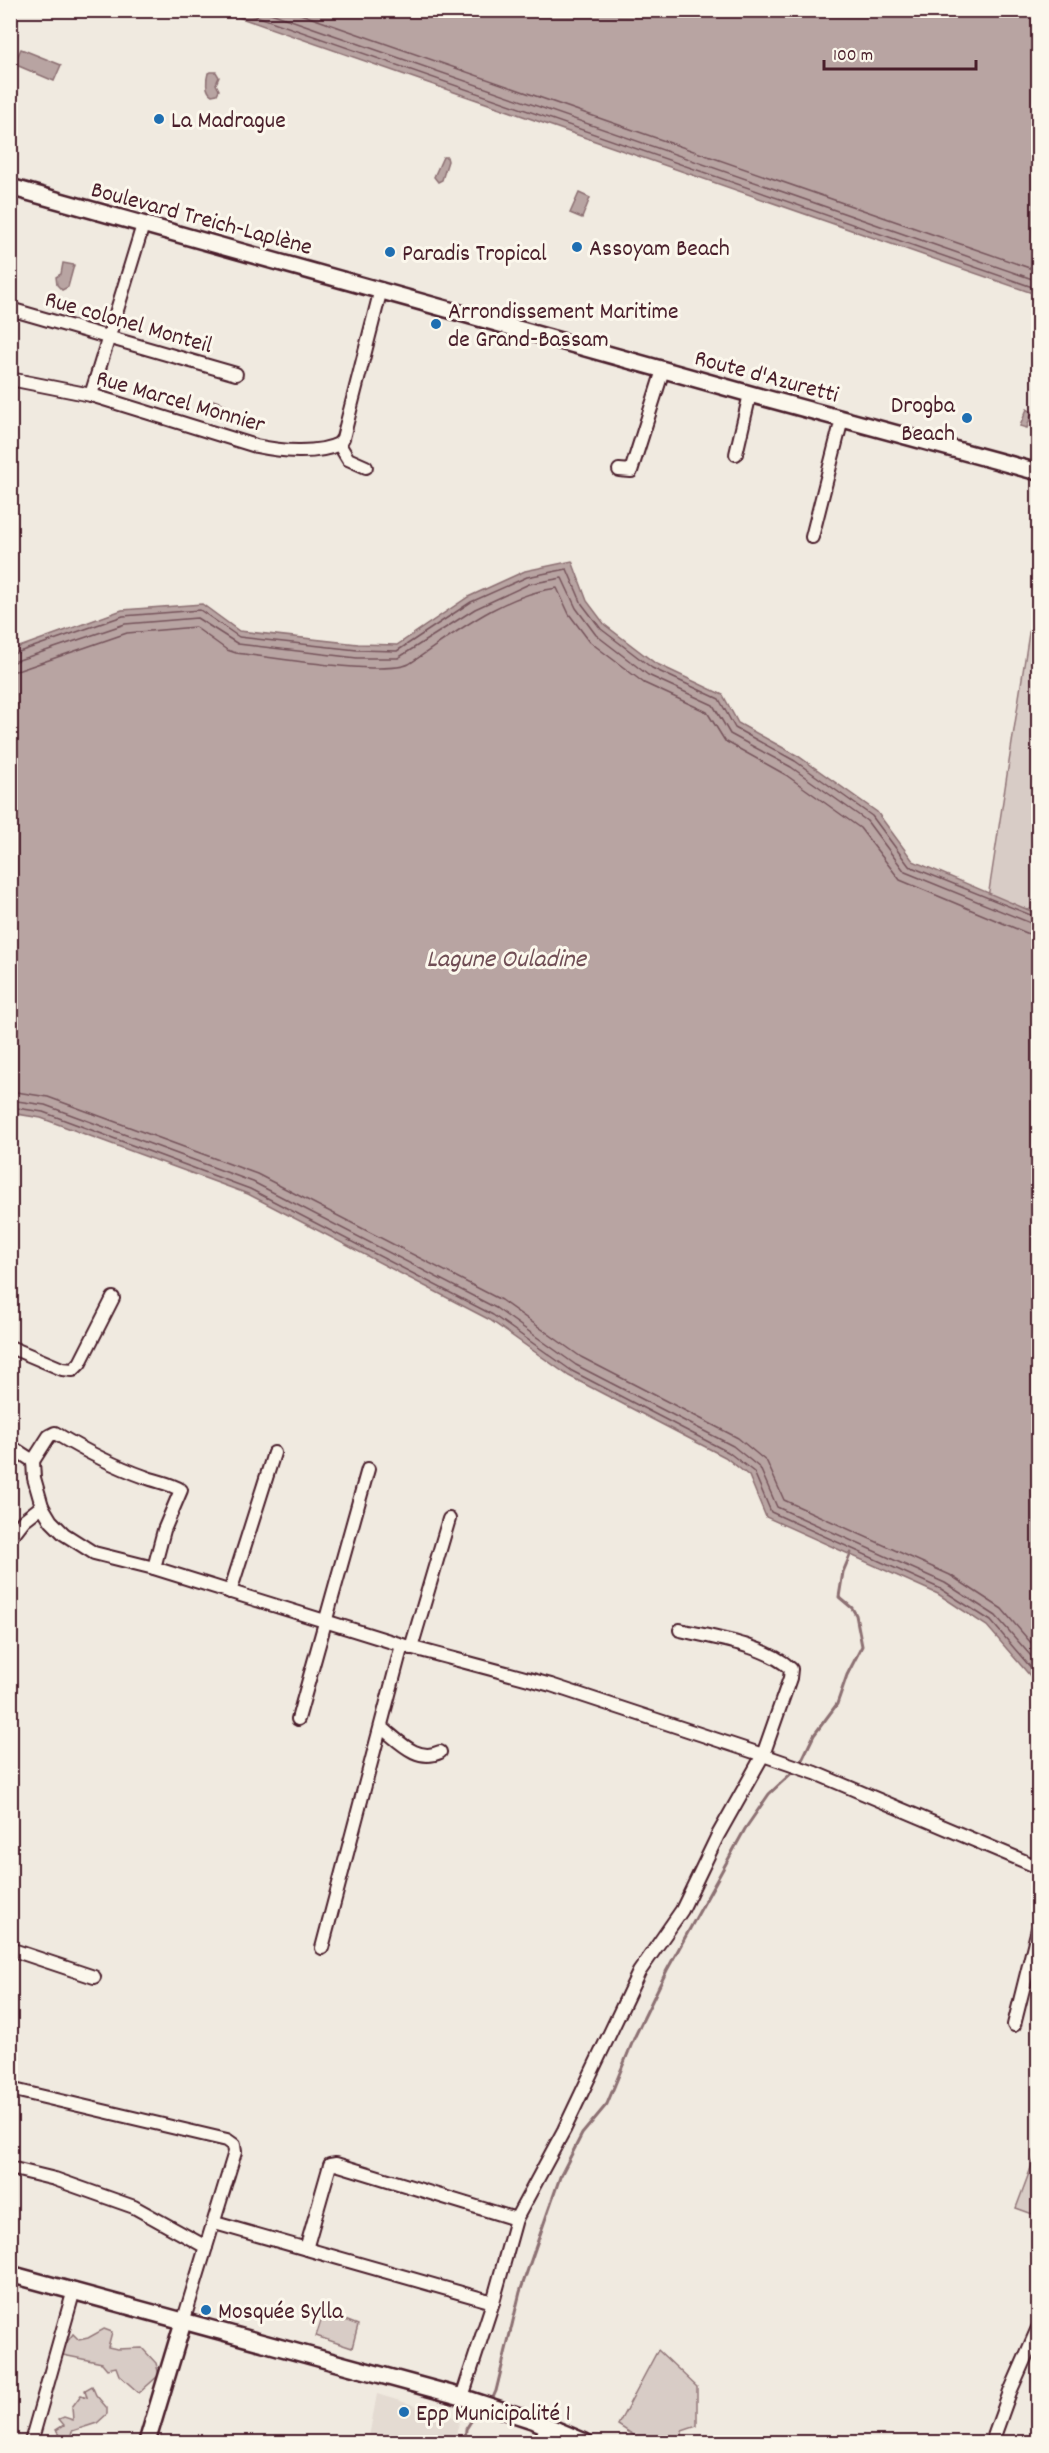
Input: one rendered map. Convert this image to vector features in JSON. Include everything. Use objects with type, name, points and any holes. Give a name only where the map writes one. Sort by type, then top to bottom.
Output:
[{"type":"street","name":"Boulevard Treich-Laplène","points":[[10,187],[381,289]]},
{"type":"street","points":[[91,395],[143,225]]},
{"type":"street","points":[[366,467],[348,459],[339,444],[343,438],[381,289]]},
{"type":"street","name":"Route d'Azuretti","points":[[381,289],[663,370],[1038,472]]},
{"type":"street","name":"Rue colonel Monteil","points":[[10,309],[236,374]]},
{"type":"street","points":[[619,470],[631,471],[663,370]]},
{"type":"street","name":"Rue Marcel Monnier","points":[[10,379],[91,395],[256,446],[297,451],[339,444]]},
{"type":"street","points":[[736,454],[750,394]]},
{"type":"street","points":[[812,537],[842,419]]},
{"type":"street","points":[[10,1347],[62,1369],[73,1370],[80,1364],[113,1298]]},
{"type":"street","points":[[154,1568],[164,1530],[181,1490],[172,1484],[146,1478],[85,1450],[55,1433],[49,1436],[33,1461],[34,1478],[42,1506],[51,1521],[64,1534],[88,1550],[154,1568],[406,1646],[551,1685],[763,1755],[815,1773],[1038,1867]]},
{"type":"street","points":[[10,1446],[33,1461]]},
{"type":"street","points":[[230,1592],[274,1453]]},
{"type":"street","points":[[298,1719],[368,1469]]},
{"type":"street","points":[[10,1538],[24,1520],[42,1506]]},
{"type":"street","points":[[322,1948],[381,1727],[449,1519]]},
{"type":"street","points":[[462,2397],[493,2302],[516,2219],[564,2130],[631,1988],[646,1961],[682,1910],[718,1835],[763,1755],[790,1678],[791,1669],[782,1660],[758,1650],[681,1629]]},
{"type":"street","points":[[381,1727],[420,1756],[430,1756],[440,1752]]},
{"type":"street","points":[[1014,2025],[1038,1929]]},
{"type":"street","points":[[10,1949],[94,1977]]},
{"type":"street","points":[[10,2089],[227,2140],[234,2145],[235,2152],[215,2223],[183,2319],[147,2442]]},
{"type":"street","points":[[306,2249],[330,2165],[336,2164],[516,2219]]},
{"type":"street","points":[[10,2168],[55,2179],[134,2207],[206,2247]]},
{"type":"street","points":[[215,2223],[493,2302]]},
{"type":"street","points":[[10,2274],[183,2319],[462,2397],[547,2426],[585,2442]]},
{"type":"street","points":[[30,2442],[74,2290]]},
{"type":"street","points":[[992,2442],[1010,2392],[1038,2328]]},
{"type":"street","points":[[540,2442],[547,2426]]},
{"type":"shaded area","points":[[1038,575],[1038,914],[1029,909],[987,904]]},
{"type":"shaded area","points":[[1038,2149],[1038,2216],[1016,2208]]},
{"type":"shaded area","points":[[324,2312],[358,2325],[352,2348],[316,2336]]},
{"type":"shaded area","points":[[104,2329],[112,2332],[108,2347],[142,2348],[156,2363],[159,2375],[139,2393],[119,2375],[116,2367],[107,2369],[102,2363],[58,2354],[73,2334],[79,2340]]},
{"type":"shaded area","points":[[658,2350],[697,2387],[697,2426],[682,2431],[682,2442],[644,2442],[618,2425]]},
{"type":"shaded area","points":[[92,2386],[107,2408],[107,2414],[97,2423],[72,2431],[69,2442],[66,2442],[56,2430],[64,2425],[59,2419],[64,2417],[73,2420],[72,2407],[81,2395],[87,2397],[85,2390]]},
{"type":"shaded area","name":"Epp Municipalité 1","points":[[377,2394],[460,2419],[454,2442],[368,2442]]},
{"type":"water","points":[[221,11],[1038,11],[1038,295]]},
{"type":"water","points":[[21,49],[61,65],[54,81],[14,64]]},
{"type":"water","points":[[210,72],[216,72],[219,77],[216,84],[219,90],[217,94],[212,95],[207,85]]},
{"type":"water","points":[[443,157],[447,157],[448,161],[442,180],[438,182],[434,177]]},
{"type":"water","points":[[579,193],[590,198],[582,218],[570,213]]},
{"type":"water","points":[[63,263],[74,265],[68,287],[62,290],[57,285],[56,277],[61,274]]},
{"type":"water","points":[[213,400],[225,404],[221,417],[209,413]]},
{"type":"water","points":[[1027,409],[1032,412],[1027,428],[1020,426]]},
{"type":"water","name":"Lagune Ouladine","points":[[572,561],[587,601],[605,625],[655,663],[723,695],[738,723],[798,756],[877,812],[913,861],[1038,914],[1038,1685],[987,1626],[938,1594],[766,1517],[749,1476],[725,1457],[569,1376],[490,1320],[248,1194],[41,1118],[11,1113],[11,650],[122,610],[202,604],[239,631],[358,644],[397,645],[468,597],[525,571]]},
{"type":"waterway","points":[[800,1764],[814,1735],[837,1704],[847,1675],[862,1646],[856,1615],[852,1608],[839,1597],[843,1572],[851,1553]]},
{"type":"waterway","points":[[491,2402],[496,2391],[520,2292],[560,2177],[582,2134],[607,2104],[635,2036],[667,1970],[745,1829],[769,1794],[796,1769]]},
{"type":"waterway","points":[[465,2442],[466,2429],[475,2415],[487,2411]]},
{"type":"place","name":"La Madrague","points":[[159,119]]},
{"type":"place","name":"Assoyam Beach","points":[[577,247]]},
{"type":"place","name":"Paradis Tropical","points":[[390,252]]},
{"type":"place","name":"Arrondissement Maritime de Grand-Bassam","points":[[436,324]]},
{"type":"place","name":"Drogba Beach","points":[[967,418]]},
{"type":"place","name":"Mosquée Sylla","points":[[206,2310]]},
{"type":"place","name":"Epp Municipalité 1","points":[[404,2412]]}]
